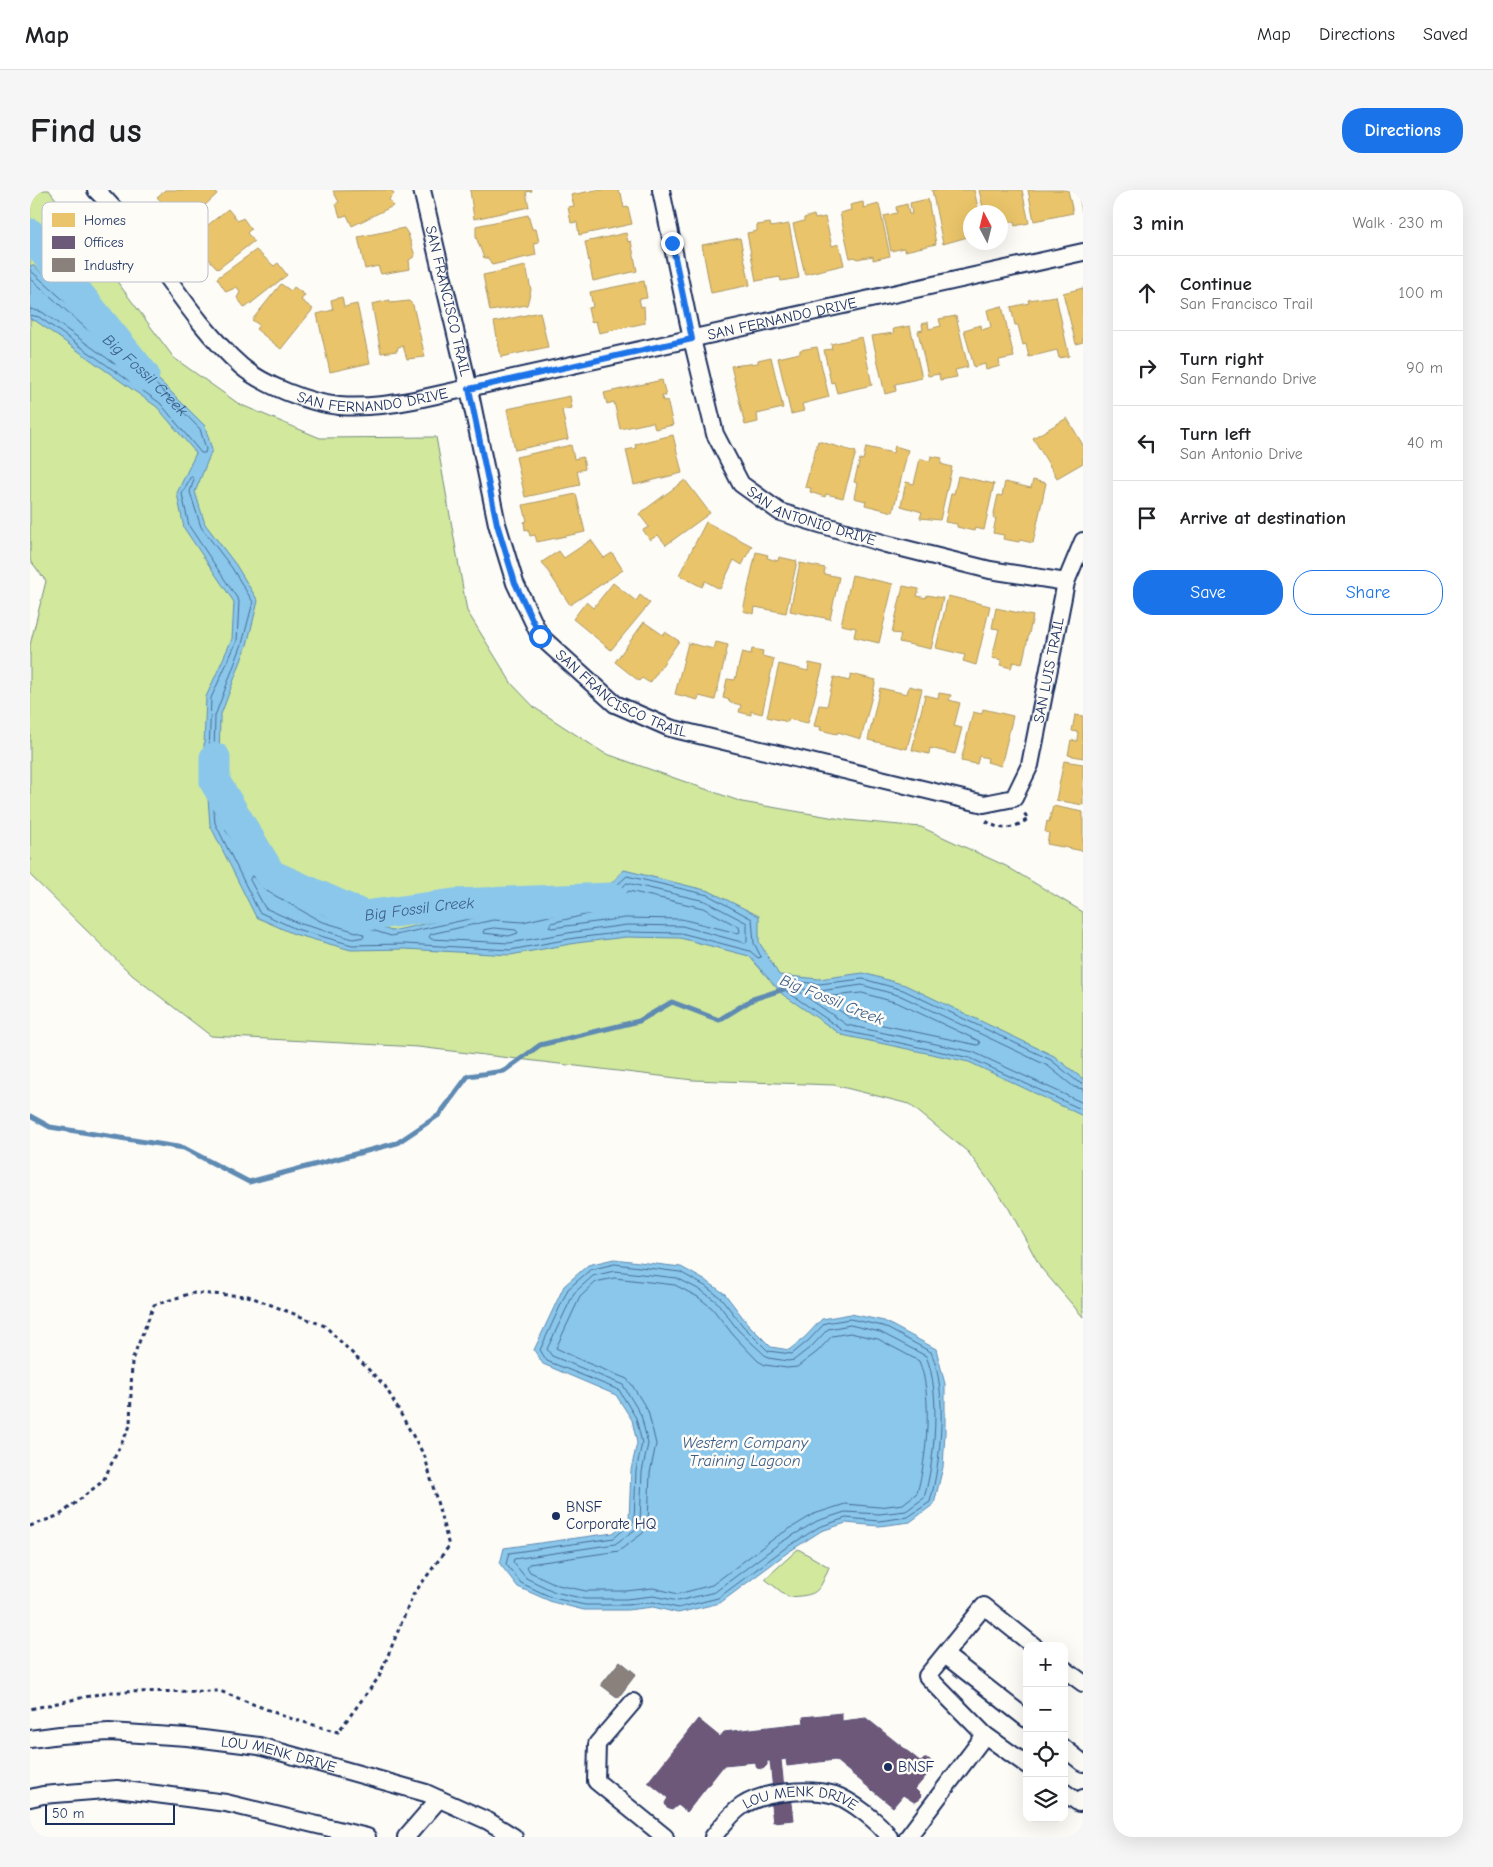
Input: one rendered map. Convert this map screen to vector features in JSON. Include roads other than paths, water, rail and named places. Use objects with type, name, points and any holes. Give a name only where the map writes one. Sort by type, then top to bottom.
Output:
[{"type":"street","name":"SAN FERNANDO DRIVE","points":[[96,190],[108,202]]},
{"type":"street","name":"SAN FRANCISCO TRAIL","points":[[422,190],[469,389],[497,524],[515,583],[540,636],[614,704],[670,728],[984,804],[1014,798]]},
{"type":"street","name":"SAN ANTONIO DRIVE","points":[[661,190],[692,339],[715,434],[741,484],[780,512],[886,544],[990,570],[1066,582]]},
{"type":"street","name":"SAN FERNANDO DRIVE","points":[[170,282],[203,326],[242,367],[279,389],[306,399],[337,406],[357,407],[381,406],[469,389],[1083,252]]},
{"type":"street","name":"SAN LUIS TRAIL","points":[[1014,798],[1030,765],[1066,582],[1083,541]]},
{"type":"street","points":[[1023,1762],[985,1735],[927,1676],[984,1606],[1029,1642]]},
{"type":"street","points":[[945,1655],[1023,1716]]},
{"type":"street","points":[[1068,1672],[1083,1683]]},
{"type":"street","points":[[633,1702],[596,1744],[596,1781],[665,1837]]},
{"type":"street","name":"LOU MENK DRIVE","points":[[30,1739],[109,1732],[187,1737],[259,1746],[426,1793],[488,1821],[514,1837]]},
{"type":"street","points":[[908,1837],[985,1735]]},
{"type":"street","points":[[1068,1751],[1083,1763]]},
{"type":"street","points":[[30,1798],[43,1795],[117,1789],[226,1803],[367,1837]]},
{"type":"street","name":"LOU MENK DRIVE","points":[[713,1837],[731,1815],[742,1806],[782,1793],[808,1792],[835,1795],[854,1805],[885,1831],[889,1837]]},
{"type":"street","points":[[1068,1795],[1079,1803],[1083,1798]]},
{"type":"street","points":[[406,1837],[440,1799]]},
{"type":"water","points":[[33,265],[42,273],[42,282],[52,282],[151,372],[205,426],[212,450],[195,492],[205,524],[236,565],[258,601],[247,645],[220,717],[219,760],[230,829],[271,880],[326,911],[392,931],[492,909],[520,911],[603,892],[624,870],[709,891],[759,916],[759,942],[779,975],[819,979],[863,973],[905,985],[1054,1056],[1083,1079],[1083,1116],[969,1062],[842,1035],[782,994],[749,956],[680,938],[626,937],[576,943],[510,955],[405,949],[351,950],[294,934],[256,917],[210,825],[204,745],[206,697],[232,639],[234,602],[184,528],[177,493],[196,453],[157,407],[36,321],[30,319],[30,266]]},
{"type":"water","name":"Western Company Training Lagoon","points":[[614,1259],[681,1267],[708,1282],[725,1294],[747,1323],[771,1347],[789,1350],[822,1319],[851,1314],[884,1321],[936,1349],[945,1384],[945,1433],[943,1467],[934,1504],[910,1522],[879,1526],[846,1523],[821,1531],[787,1553],[720,1603],[678,1613],[653,1607],[627,1610],[584,1610],[552,1602],[518,1587],[500,1564],[504,1548],[613,1533],[629,1520],[631,1470],[637,1443],[632,1420],[616,1395],[543,1364],[534,1350],[564,1286],[588,1265]]},
{"type":"waterway","name":"Big Fossil Creek","points":[[30,234],[42,249]]},
{"type":"waterway","name":"Big Fossil Creek","points":[[69,282],[144,375]]},
{"type":"waterway","name":"Big Fossil Creek","points":[[215,758],[215,782],[271,875],[364,916],[454,904],[612,898]]},
{"type":"waterway","points":[[30,1116],[50,1127],[184,1148],[249,1182],[397,1143],[439,1115],[468,1076],[504,1071],[540,1045],[639,1021],[672,1002],[719,1020],[753,999],[784,989]]},
{"type":"place","name":"BNSF Corporate HQ","points":[[556,1516]]},
{"type":"place","name":"BNSF","points":[[888,1767]]}]
